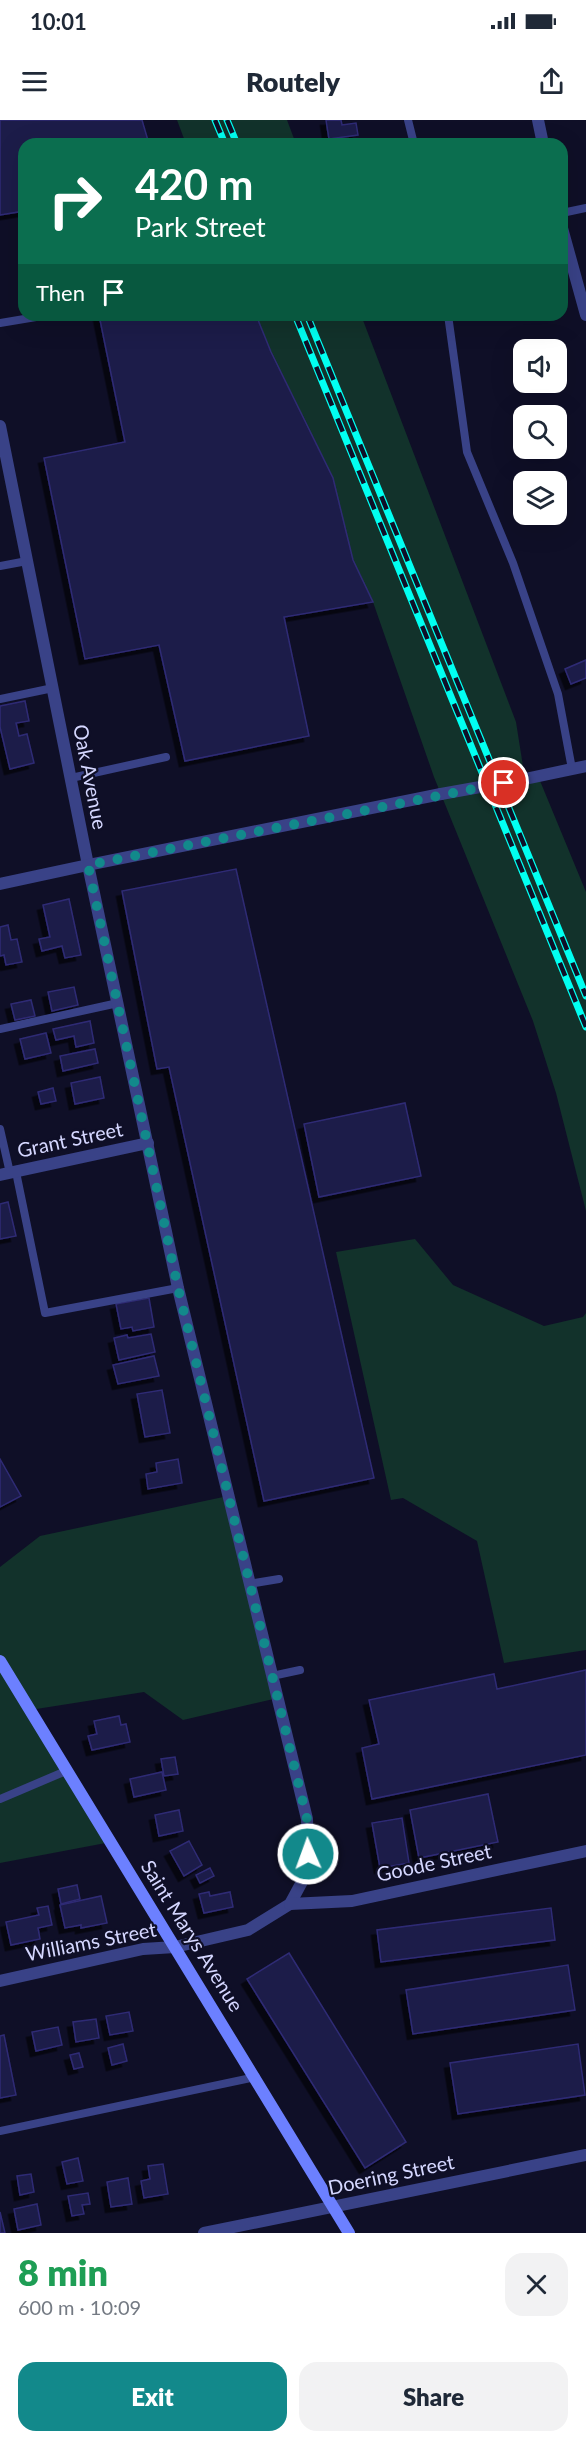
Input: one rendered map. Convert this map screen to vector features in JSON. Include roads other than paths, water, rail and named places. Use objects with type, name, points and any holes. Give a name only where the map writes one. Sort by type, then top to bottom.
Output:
[{"type":"main road","name":"Saint Marys Avenue","points":[[0,1660],[350,2233]]},
{"type":"street","points":[[538,120],[542,138]]},
{"type":"street","points":[[568,250],[586,315]]},
{"type":"street","name":"Oak Avenue","points":[[0,426],[88,865],[178,1288],[307,1819],[308,1854],[303,1880],[290,1904]]},
{"type":"street","points":[[0,884],[586,766]]},
{"type":"street","name":"Grant Street","points":[[9,1173],[148,1143]]},
{"type":"street","name":"Goode Street","points":[[290,1904],[352,1901],[586,1851]]},
{"type":"street","name":"Williams Street","points":[[0,1981],[143,1949],[175,1947],[248,1930],[290,1904]]},
{"type":"street","name":"Doering Street","points":[[204,2233],[586,2155]]},
{"type":"lane","points":[[408,120],[412,138]]},
{"type":"lane","points":[[568,212],[586,208]]},
{"type":"lane","points":[[0,323],[18,320]]},
{"type":"lane","points":[[449,321],[467,452],[513,563],[558,694],[572,769]]},
{"type":"lane","points":[[0,566],[27,561]]},
{"type":"lane","points":[[0,699],[52,688]]},
{"type":"lane","points":[[71,778],[166,757]]},
{"type":"lane","points":[[0,1029],[118,1003]]},
{"type":"lane","points":[[0,1129],[45,1313],[178,1288]]},
{"type":"lane","points":[[249,1584],[279,1579]]},
{"type":"lane","points":[[272,1676],[300,1670]]},
{"type":"lane","points":[[0,1799],[66,1771]]},
{"type":"lane","points":[[0,2131],[256,2077]]},
{"type":"railway","points":[[215,120],[222,138]]},
{"type":"railway","points":[[227,120],[234,138]]},
{"type":"railway","points":[[297,321],[586,1027]]},
{"type":"railway","points":[[309,321],[586,996]]}]
